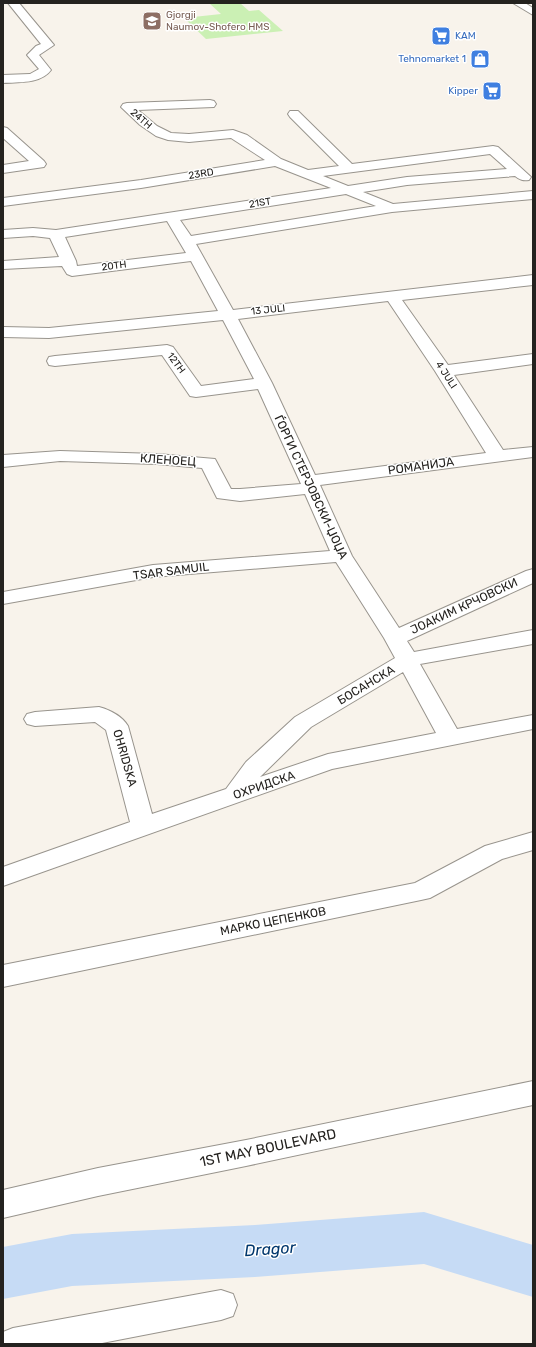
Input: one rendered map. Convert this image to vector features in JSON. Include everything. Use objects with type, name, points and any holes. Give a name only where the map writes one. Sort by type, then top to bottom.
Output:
[{"type":"street","points":[[3,79],[35,76],[42,74],[45,70],[33,55],[40,48],[48,45],[13,3]]},
{"type":"street","points":[[520,3],[532,10]]},
{"type":"street","name":"24TH","points":[[210,104],[127,107],[152,129],[168,136],[189,138],[233,134],[244,138],[276,162]]},
{"type":"street","points":[[294,114],[349,169]]},
{"type":"street","points":[[3,131],[39,164],[3,169]]},
{"type":"street","points":[[308,174],[493,150],[518,172],[533,182]]},
{"type":"street","name":"23RD","points":[[3,202],[141,184],[276,162],[392,208]]},
{"type":"street","name":"21ST","points":[[3,234],[33,232],[56,234],[407,181],[518,172]]},
{"type":"street","points":[[187,241],[392,208],[533,195]]},
{"type":"street","name":"ЃОРГИ СТЕРЈОВСКИ-ЏОЏА","points":[[171,216],[187,241],[264,383],[342,556],[395,638],[450,738]]},
{"type":"street","points":[[3,265],[69,262],[56,234]]},
{"type":"street","name":"20TH","points":[[69,262],[72,271],[195,256]]},
{"type":"street","name":"13 JULI","points":[[3,332],[49,333],[228,315],[533,280]]},
{"type":"street","name":"4 JULI","points":[[392,296],[443,371],[497,456]]},
{"type":"street","name":"12TH","points":[[55,361],[167,350],[196,392],[264,383]]},
{"type":"street","points":[[443,371],[533,359]]},
{"type":"street","name":"РОМАНИЈА","points":[[311,485],[497,456],[533,452]]},
{"type":"street","name":"КЛЕНОЕЦ","points":[[3,461],[60,456],[157,459],[209,463],[224,494],[240,495],[311,485]]},
{"type":"street","name":"TSAR SAMUIL","points":[[3,598],[153,571],[342,556]]},
{"type":"street","name":"ЈОАКИМ КРЧОВСКИ","points":[[395,638],[533,575]]},
{"type":"street","name":"БОСАНСКА","points":[[233,796],[254,768],[303,722],[408,660],[533,637]]},
{"type":"street","name":"OHRIDSKA","points":[[35,719],[99,714],[117,726],[143,826]]},
{"type":"street","name":"ОХРИДСКА","points":[[3,877],[143,826],[328,762],[533,722]]},
{"type":"street","name":"МАРКО ЦЕПЕНКОВ","points":[[3,976],[421,891],[494,852],[533,841]]},
{"type":"street","name":"1ST MAY BOULEVARD","points":[[3,1204],[98,1182],[246,1153],[533,1093]]},
{"type":"street","points":[[12,1344],[221,1305]]},
{"type":"green space","points":[[209,3],[240,3],[249,11],[259,10],[283,31],[206,39],[184,18],[221,14]]},
{"type":"waterway","name":"Dragor","points":[[3,1273],[72,1260],[255,1251],[424,1238],[533,1271]]},
{"type":"place","name":"Gjorgji Naumov-Shofero HMS","points":[[152,21]]},
{"type":"place","name":"KAM","points":[[441,36]]},
{"type":"place","name":"Tehnomarket 1","points":[[480,59]]},
{"type":"place","name":"Kipper","points":[[492,91]]}]
